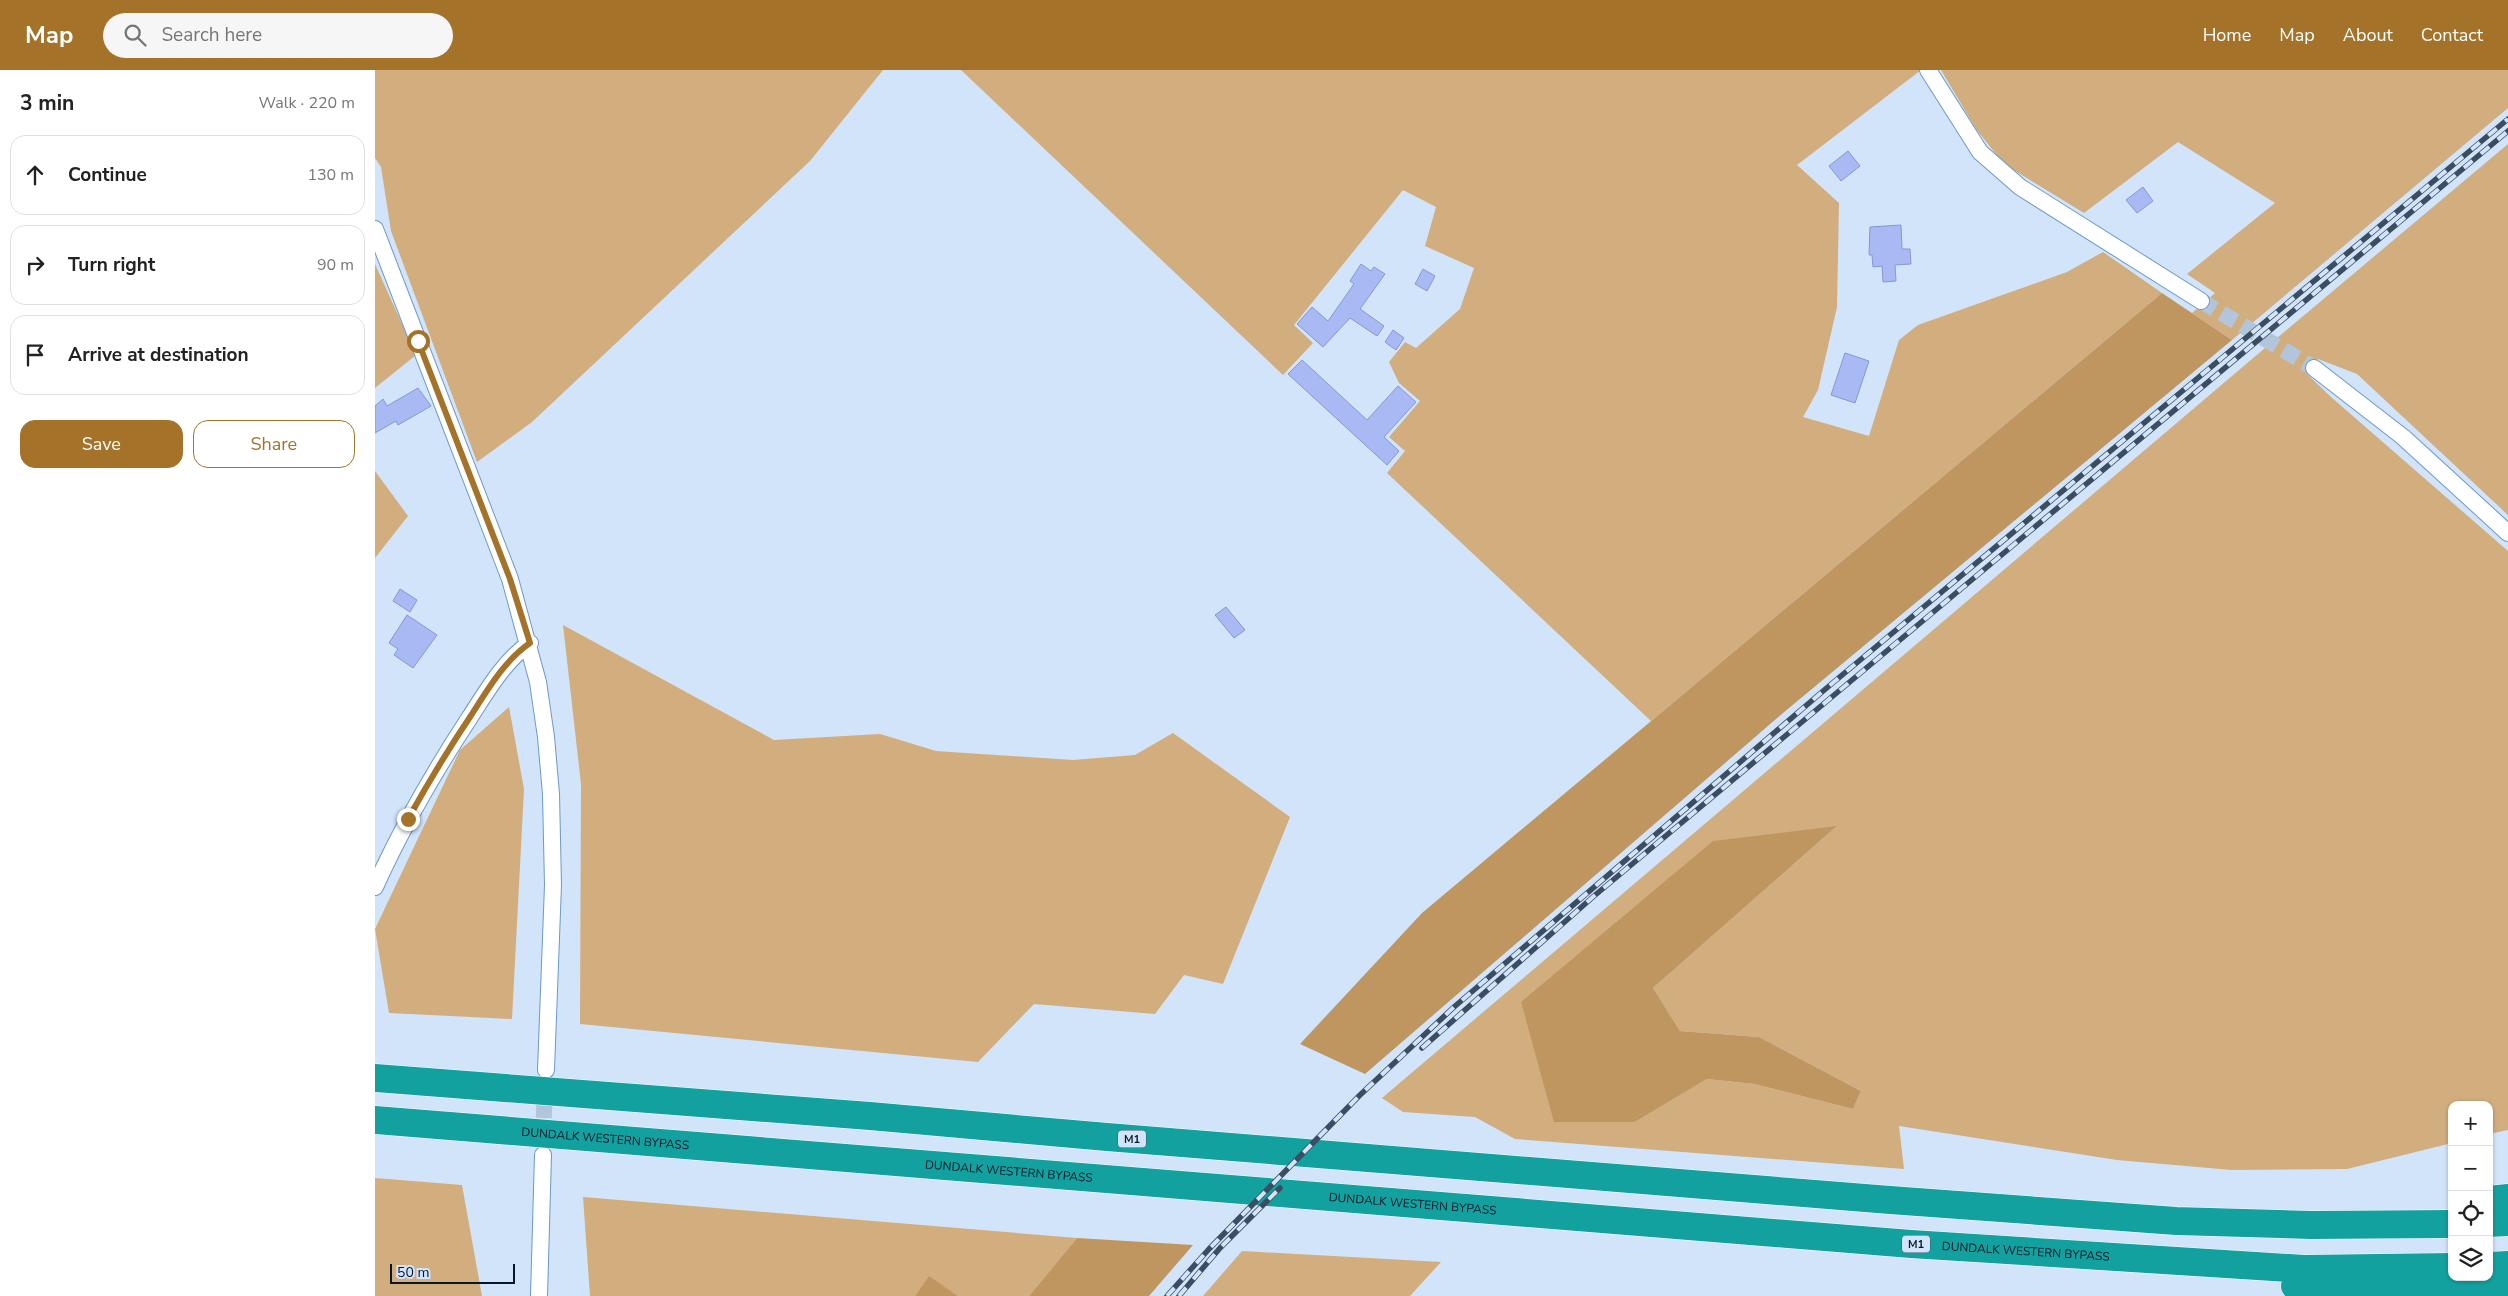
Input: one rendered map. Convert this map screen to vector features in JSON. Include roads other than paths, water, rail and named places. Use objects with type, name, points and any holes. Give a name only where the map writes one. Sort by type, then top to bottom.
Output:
[{"type":"highway","name":"M1","points":[[375,1078],[870,1116],[1889,1200],[2176,1220],[2311,1225],[2448,1224]]},
{"type":"highway","name":"DUNDALK WESTERN BYPASS","points":[[375,1120],[1891,1242],[2304,1269],[2448,1267]]},
{"type":"highway","points":[[1889,1200],[1955,1194],[2301,1211],[2426,1209],[2448,1206]]},
{"type":"highway","points":[[2493,1200],[2508,1198]]},
{"type":"highway","points":[[1380,1201],[1542,1228],[2189,1281],[2427,1292],[2508,1291]]},
{"type":"highway","points":[[2493,1223],[2508,1222]]},
{"type":"highway","points":[[2493,1266],[2508,1265]]},
{"type":"street","points":[[1928,70],[1979,152],[2020,187],[2201,301]]},
{"type":"street","points":[[375,229],[510,579],[530,643],[547,737],[551,794],[553,885],[546,1070]]},
{"type":"street","points":[[2314,368],[2403,437],[2508,533]]},
{"type":"street","points":[[375,887],[393,846],[433,773],[492,684],[521,649],[530,643]]},
{"type":"street","points":[[539,1296],[543,1155]]},
{"type":"tunnel","points":[[2201,301],[2314,368]]},
{"type":"tunnel","points":[[543,1142],[545,1084]]},
{"type":"railway","points":[[1167,1296],[1209,1249],[1360,1095],[1454,1007],[1829,686],[2508,119]]},
{"type":"railway","points":[[1422,1048],[1594,896],[2508,131]]},
{"type":"railway","points":[[1179,1296],[1220,1248],[1280,1188]]}]
